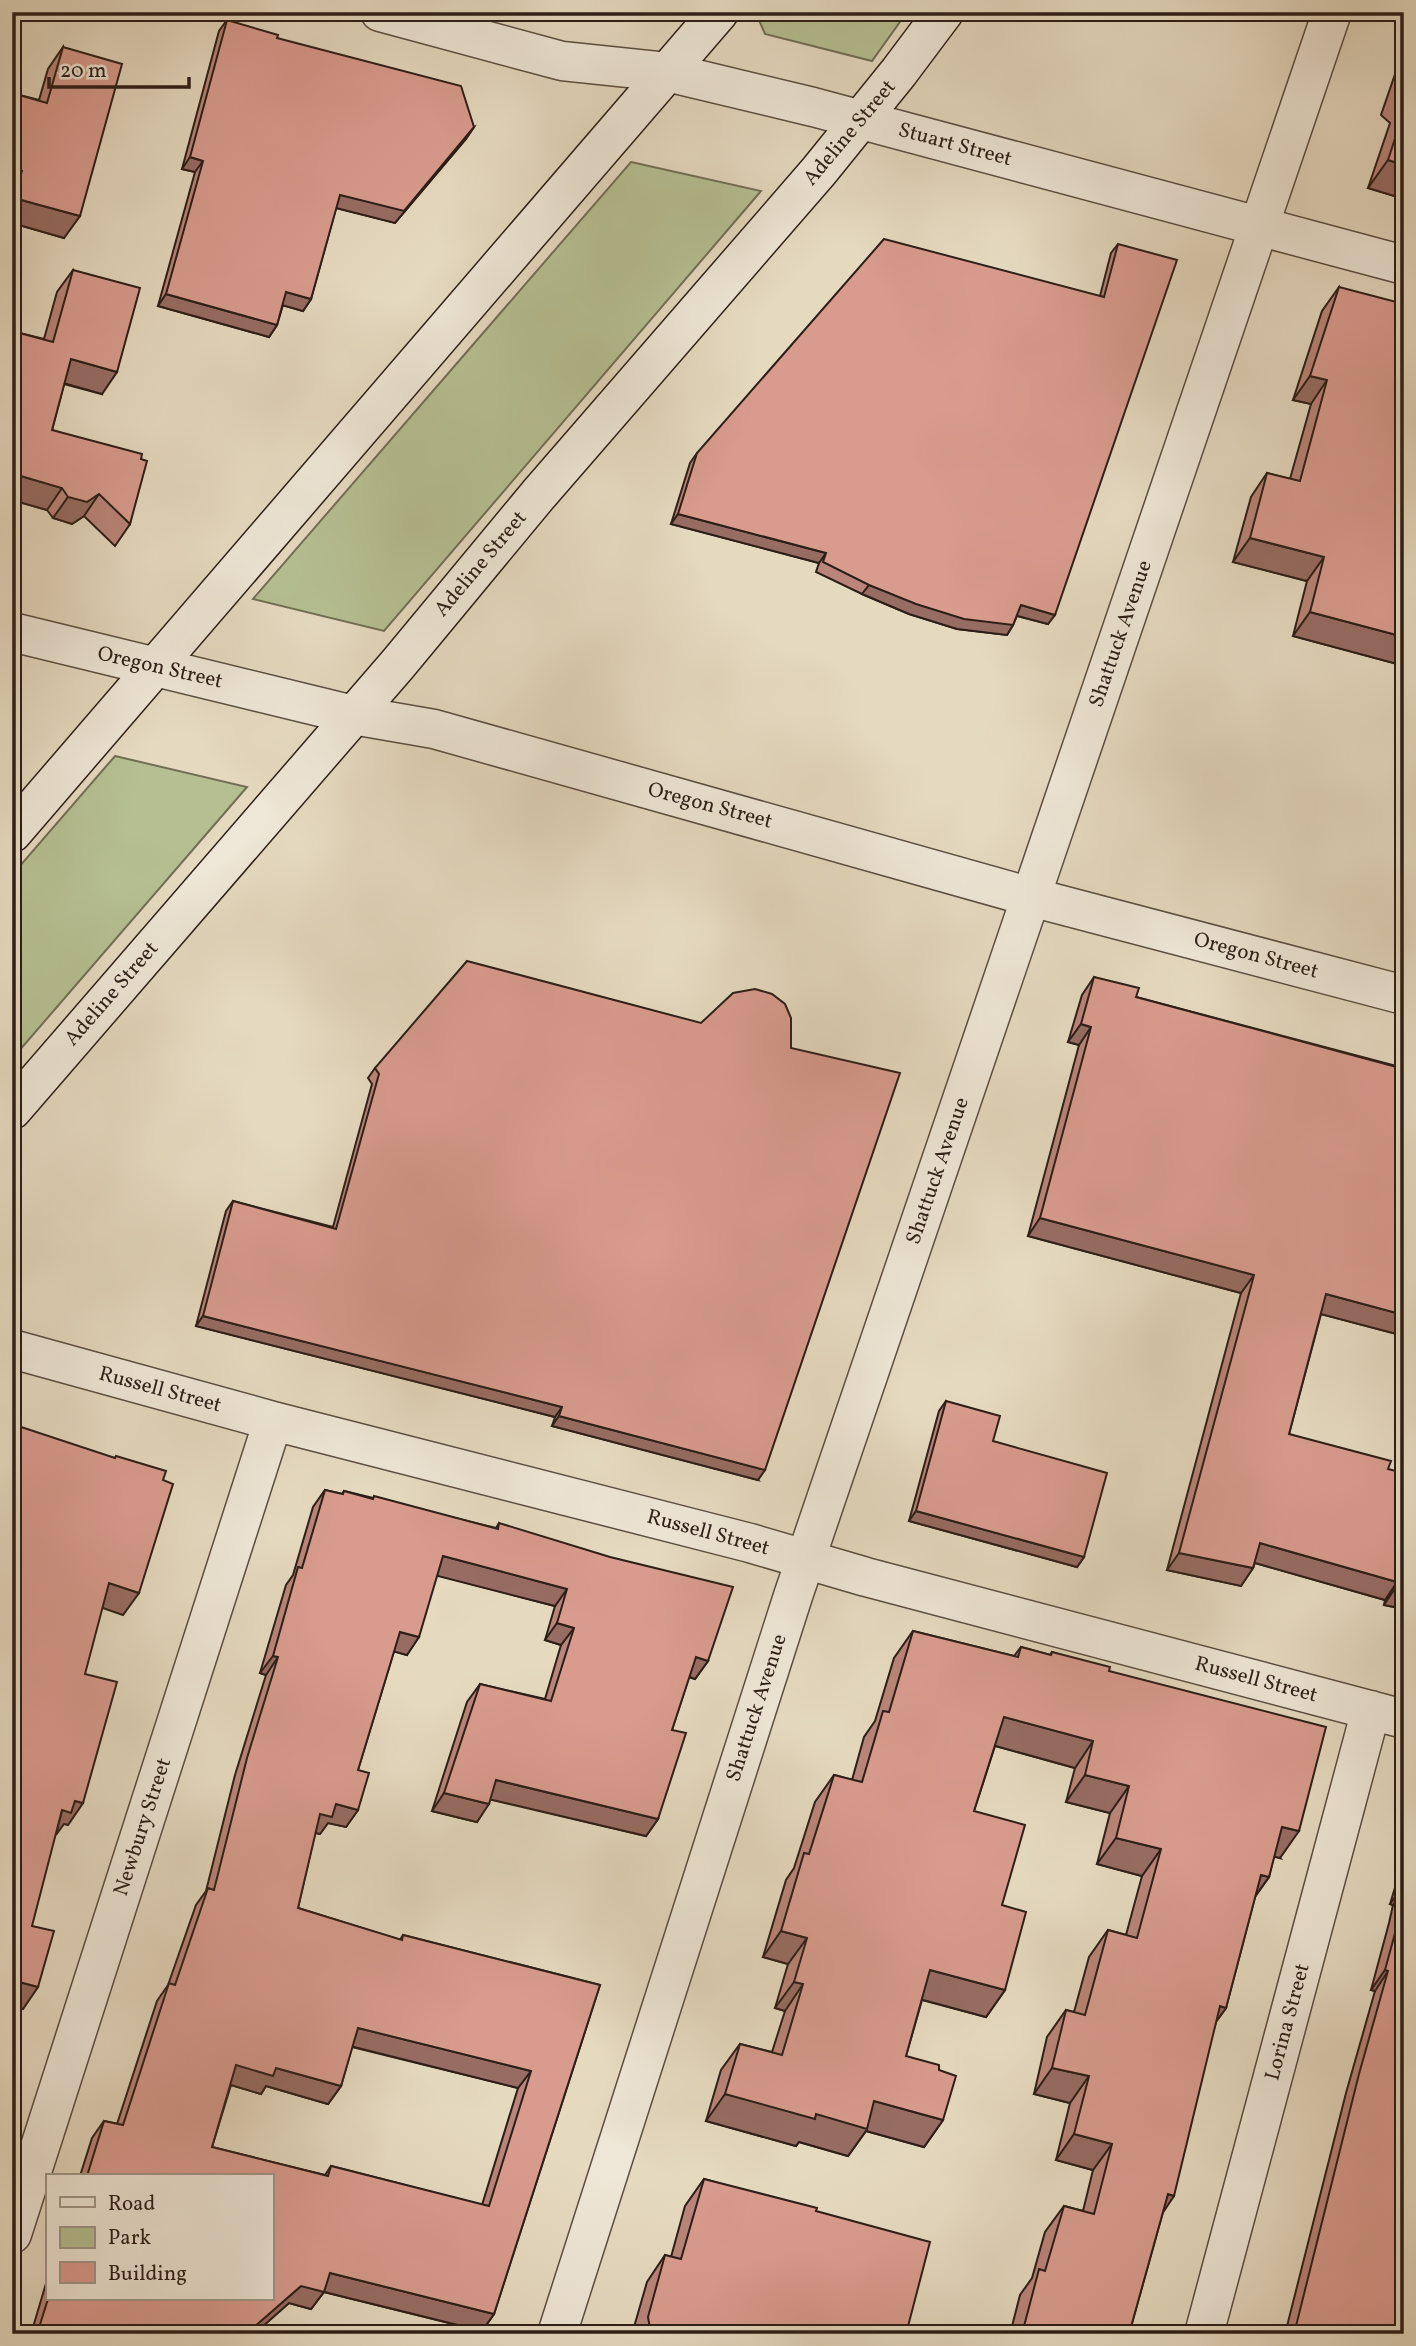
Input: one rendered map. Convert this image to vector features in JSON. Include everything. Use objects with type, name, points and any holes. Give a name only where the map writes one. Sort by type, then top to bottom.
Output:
[{"type":"street","name":"Stuart Street","points":[[380,12],[562,61],[667,72],[862,120],[1404,265]]},
{"type":"street","points":[[12,833],[719,12]]},
{"type":"street","name":"Adeline Street","points":[[12,1110],[862,120],[944,12]]},
{"type":"street","name":"Shattuck Avenue","points":[[557,2334],[806,1560],[1332,12]]},
{"type":"street","name":"Oregon Street","points":[[12,632],[353,715],[434,729],[1031,897],[1404,995]]},
{"type":"street","name":"Russell Street","points":[[12,1349],[273,1421],[1387,1714]]},
{"type":"street","name":"Newbury Street","points":[[12,2234],[273,1421]]},
{"type":"street","name":"Lorina Street","points":[[1204,2334],[1387,1714]]},
{"type":"green space","points":[[763,12],[907,12],[872,61],[765,34],[759,20]]},
{"type":"green space","points":[[631,162],[761,191],[384,631],[253,599]]},
{"type":"green space","points":[[115,756],[247,787],[12,1059],[12,875]]},
{"type":"building","points":[[227,20],[278,35],[277,38],[461,86],[474,127],[404,211],[340,195],[311,299],[286,292],[277,325],[166,294],[203,161],[190,157]]},
{"type":"building","points":[[63,47],[122,64],[80,216],[14,198],[22,171],[12,168],[12,93],[47,103]]},
{"type":"building","points":[[1404,111],[1404,165],[1388,160]]},
{"type":"building","points":[[884,239],[1104,297],[1118,244],[1177,260],[1055,615],[1021,605],[1013,625],[964,619],[869,585],[823,562],[826,553],[678,514],[697,453]]},
{"type":"building","points":[[73,270],[140,288],[117,372],[71,359],[52,430],[142,454],[141,459],[147,461],[130,524],[99,494],[87,502],[68,497],[62,488],[14,474],[12,481],[12,331],[53,342]]},
{"type":"building","points":[[1339,287],[1404,304],[1404,637],[1310,612],[1324,557],[1250,538],[1267,473],[1300,481],[1327,380],[1310,376]]},
{"type":"building","points":[[467,961],[701,1023],[733,993],[755,989],[772,994],[785,1004],[791,1018],[791,1048],[900,1073],[765,1470],[559,1416],[562,1407],[203,1316],[233,1201],[336,1229],[379,1074],[375,1068]]},
{"type":"building","points":[[1094,977],[1139,988],[1136,997],[1404,1069],[1404,1315],[1326,1294],[1289,1434],[1391,1461],[1388,1469],[1404,1473],[1404,1589],[1396,1587],[1397,1582],[1260,1543],[1253,1568],[1179,1553],[1254,1275],[1040,1218],[1091,1027],[1081,1024]]},
{"type":"building","points":[[946,1401],[1000,1416],[993,1441],[1107,1473],[1084,1557],[916,1511]]},
{"type":"building","points":[[12,1424],[115,1458],[116,1456],[166,1471],[163,1480],[173,1484],[139,1593],[109,1583],[85,1674],[117,1682],[83,1803],[75,1801],[71,1813],[62,1810],[32,1926],[54,1931],[38,1987],[12,1980]]},
{"type":"building","points":[[325,1490],[343,1494],[344,1491],[373,1499],[374,1496],[498,1529],[499,1523],[610,1557],[733,1587],[708,1661],[696,1657],[672,1730],[686,1733],[658,1819],[496,1780],[489,1804],[444,1793],[480,1684],[551,1701],[574,1628],[557,1623],[567,1589],[443,1556],[419,1637],[400,1632],[358,1770],[369,1773],[358,1810],[336,1804],[332,1817],[320,1814],[298,1908],[402,1940],[403,1935],[600,1985],[494,2314],[330,2273],[324,2292],[301,2286],[246,2334],[37,2334],[48,2300],[273,2300],[273,2174],[88,2174],[104,2121],[123,2125],[169,1983],[175,1985],[208,1888],[214,1890],[247,1758],[278,1657],[273,1656],[298,1567],[302,1568]],"holes":[[[358,2028],[531,2071],[489,2206],[331,2166],[328,2176],[212,2147],[236,2065],[273,2076],[276,2068],[341,2086]]]},
{"type":"building","points":[[913,1631],[1018,1657],[1021,1647],[1051,1655],[1052,1652],[1110,1667],[1109,1671],[1326,1727],[1299,1831],[1282,1827],[1269,1877],[1261,1875],[1226,2008],[1220,2006],[1174,2196],[1168,2194],[1129,2334],[1022,2334],[1039,2269],[1045,2271],[1064,2206],[1094,2214],[1112,2144],[1074,2134],[1089,2076],[1052,2068],[1066,2010],[1085,2015],[1108,1930],[1137,1938],[1161,1849],[1116,1838],[1129,1786],[1085,1775],[1093,1741],[1004,1717],[974,1811],[1025,1825],[1002,1905],[1026,1912],[1005,1990],[930,1970],[906,2056],[939,2065],[939,2070],[956,2076],[943,2120],[874,2101],[867,2129],[816,2114],[815,2119],[725,2094],[740,2044],[782,2055],[803,1984],[794,1982],[807,1938],[781,1931],[804,1853],[809,1854],[834,1775],[862,1782],[883,1711],[889,1712]]},
{"type":"building","points":[[1404,1900],[1404,2334],[1294,2334],[1359,2074],[1388,1971],[1385,1970]]},
{"type":"building","points":[[704,2179],[817,2208],[816,2211],[930,2242],[906,2334],[651,2334],[648,2317],[665,2255],[681,2259]]}]
